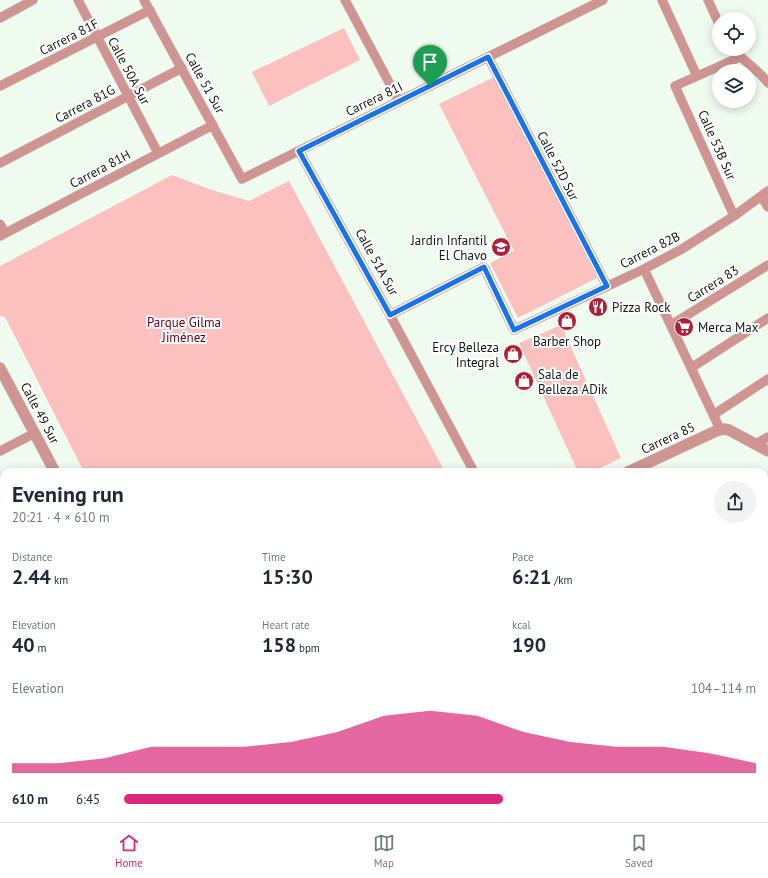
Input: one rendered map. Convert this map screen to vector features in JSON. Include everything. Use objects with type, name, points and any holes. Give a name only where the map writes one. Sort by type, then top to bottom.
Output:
[{"type":"street","points":[[0,18],[33,0]]},
{"type":"street","name":"Calle 50A Sur","points":[[78,0],[158,153]]},
{"type":"street","name":"Calle 51 Sur","points":[[144,0],[242,179]]},
{"type":"street","points":[[346,0],[399,101]]},
{"type":"street","name":"Carrera 81I","points":[[242,179],[603,0]]},
{"type":"street","points":[[662,0],[697,76],[740,57],[768,83]]},
{"type":"street","points":[[708,0],[714,12]]},
{"type":"street","name":"Carrera 81F","points":[[0,85],[150,10]]},
{"type":"street","name":"Calle 52D Sur","points":[[488,57],[607,286]]},
{"type":"street","name":"Carrera 81G","points":[[0,163],[182,68]]},
{"type":"street","name":"Calle 53B Sur","points":[[697,76],[675,86],[734,216]]},
{"type":"street","name":"Carrera 81H","points":[[2,234],[213,125]]},
{"type":"street","name":"Calle 51A Sur","points":[[299,151],[390,315],[472,468]]},
{"type":"street","points":[[765,194],[768,207]]},
{"type":"street","name":"Carrera 82B","points":[[390,315],[484,267],[514,330],[644,269],[682,249],[734,216],[765,194]]},
{"type":"street","points":[[0,224],[2,234]]},
{"type":"street","name":"Carrera 83","points":[[671,325],[768,265]]},
{"type":"street","points":[[644,269],[720,429],[729,430],[768,451]]},
{"type":"street","points":[[691,368],[768,318]]},
{"type":"street","name":"Calle 49 Sur","points":[[1,371],[53,468]]},
{"type":"street","points":[[713,415],[768,379]]},
{"type":"street","name":"Carrera 85","points":[[637,468],[720,429]]},
{"type":"street","points":[[0,451],[35,433]]},
{"type":"street","points":[[756,444],[768,437]]},
{"type":"green space","points":[[344,28],[360,60],[269,106],[252,72]]},
{"type":"green space","points":[[494,77],[597,278],[518,318],[490,263],[514,251],[439,104]]},
{"type":"green space","name":"Parque Gilma Jiménez","points":[[172,175],[209,189],[249,201],[289,181],[443,468],[82,468],[5,317],[0,316],[0,266]]},
{"type":"green space","points":[[561,325],[621,458],[600,468],[576,468],[519,343]]},
{"type":"place","name":"Jardin Infantil El Chavo","points":[[501,247]]},
{"type":"place","name":"Pizza Rock","points":[[598,307]]},
{"type":"place","name":"Barber Shop","points":[[567,321]]},
{"type":"place","name":"Merca Max","points":[[684,327]]},
{"type":"place","name":"Ercy Belleza Integral","points":[[513,354]]},
{"type":"place","name":"Sala de Belleza ADik","points":[[524,381]]},
{"type":"route","points":[[488,57],[607,286],[514,330],[484,267],[390,315],[299,151],[430,86],[488,57]]}]
